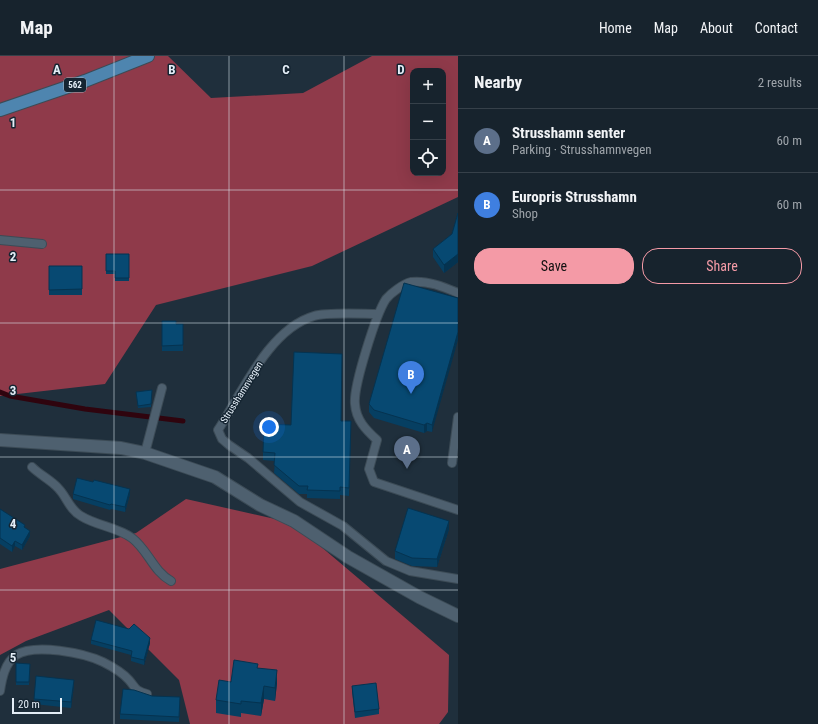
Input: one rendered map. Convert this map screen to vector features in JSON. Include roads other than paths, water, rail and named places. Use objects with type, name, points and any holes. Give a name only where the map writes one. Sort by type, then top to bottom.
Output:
[{"type":"main road","name":"562","points":[[0,110],[85,81],[148,56]]},
{"type":"street","points":[[0,440],[147,448],[215,477],[260,505],[294,521],[354,561],[419,597],[458,616]]},
{"type":"lane","points":[[0,240],[42,244]]},
{"type":"lane","points":[[458,294],[444,287],[423,282],[410,282],[402,286],[387,298],[378,314],[356,387],[355,404],[359,420],[376,440],[369,469],[374,482],[458,510]]},
{"type":"lane","name":"Strusshamnvegen","points":[[378,314],[315,315],[290,327],[266,353],[218,430],[219,434],[229,445],[248,458],[300,502],[343,526],[386,561],[410,571],[458,578]]},
{"type":"lane","points":[[147,448],[162,388]]},
{"type":"lane","points":[[452,463],[453,444],[458,417]]},
{"type":"lane","points":[[32,467],[41,476],[57,486],[72,510],[82,517],[133,538],[141,546],[157,570],[170,581]]},
{"type":"lane","points":[[0,691],[6,667],[17,655],[32,651],[55,651],[78,654],[104,662],[129,680],[135,690],[156,697]]},
{"type":"waterway","points":[[0,392],[10,396],[85,409],[183,421]]},
{"type":"place","name":"Europris Strusshamn","points":[[411,394]]},
{"type":"place","name":"Strusshamn senter","points":[[407,469]]}]
